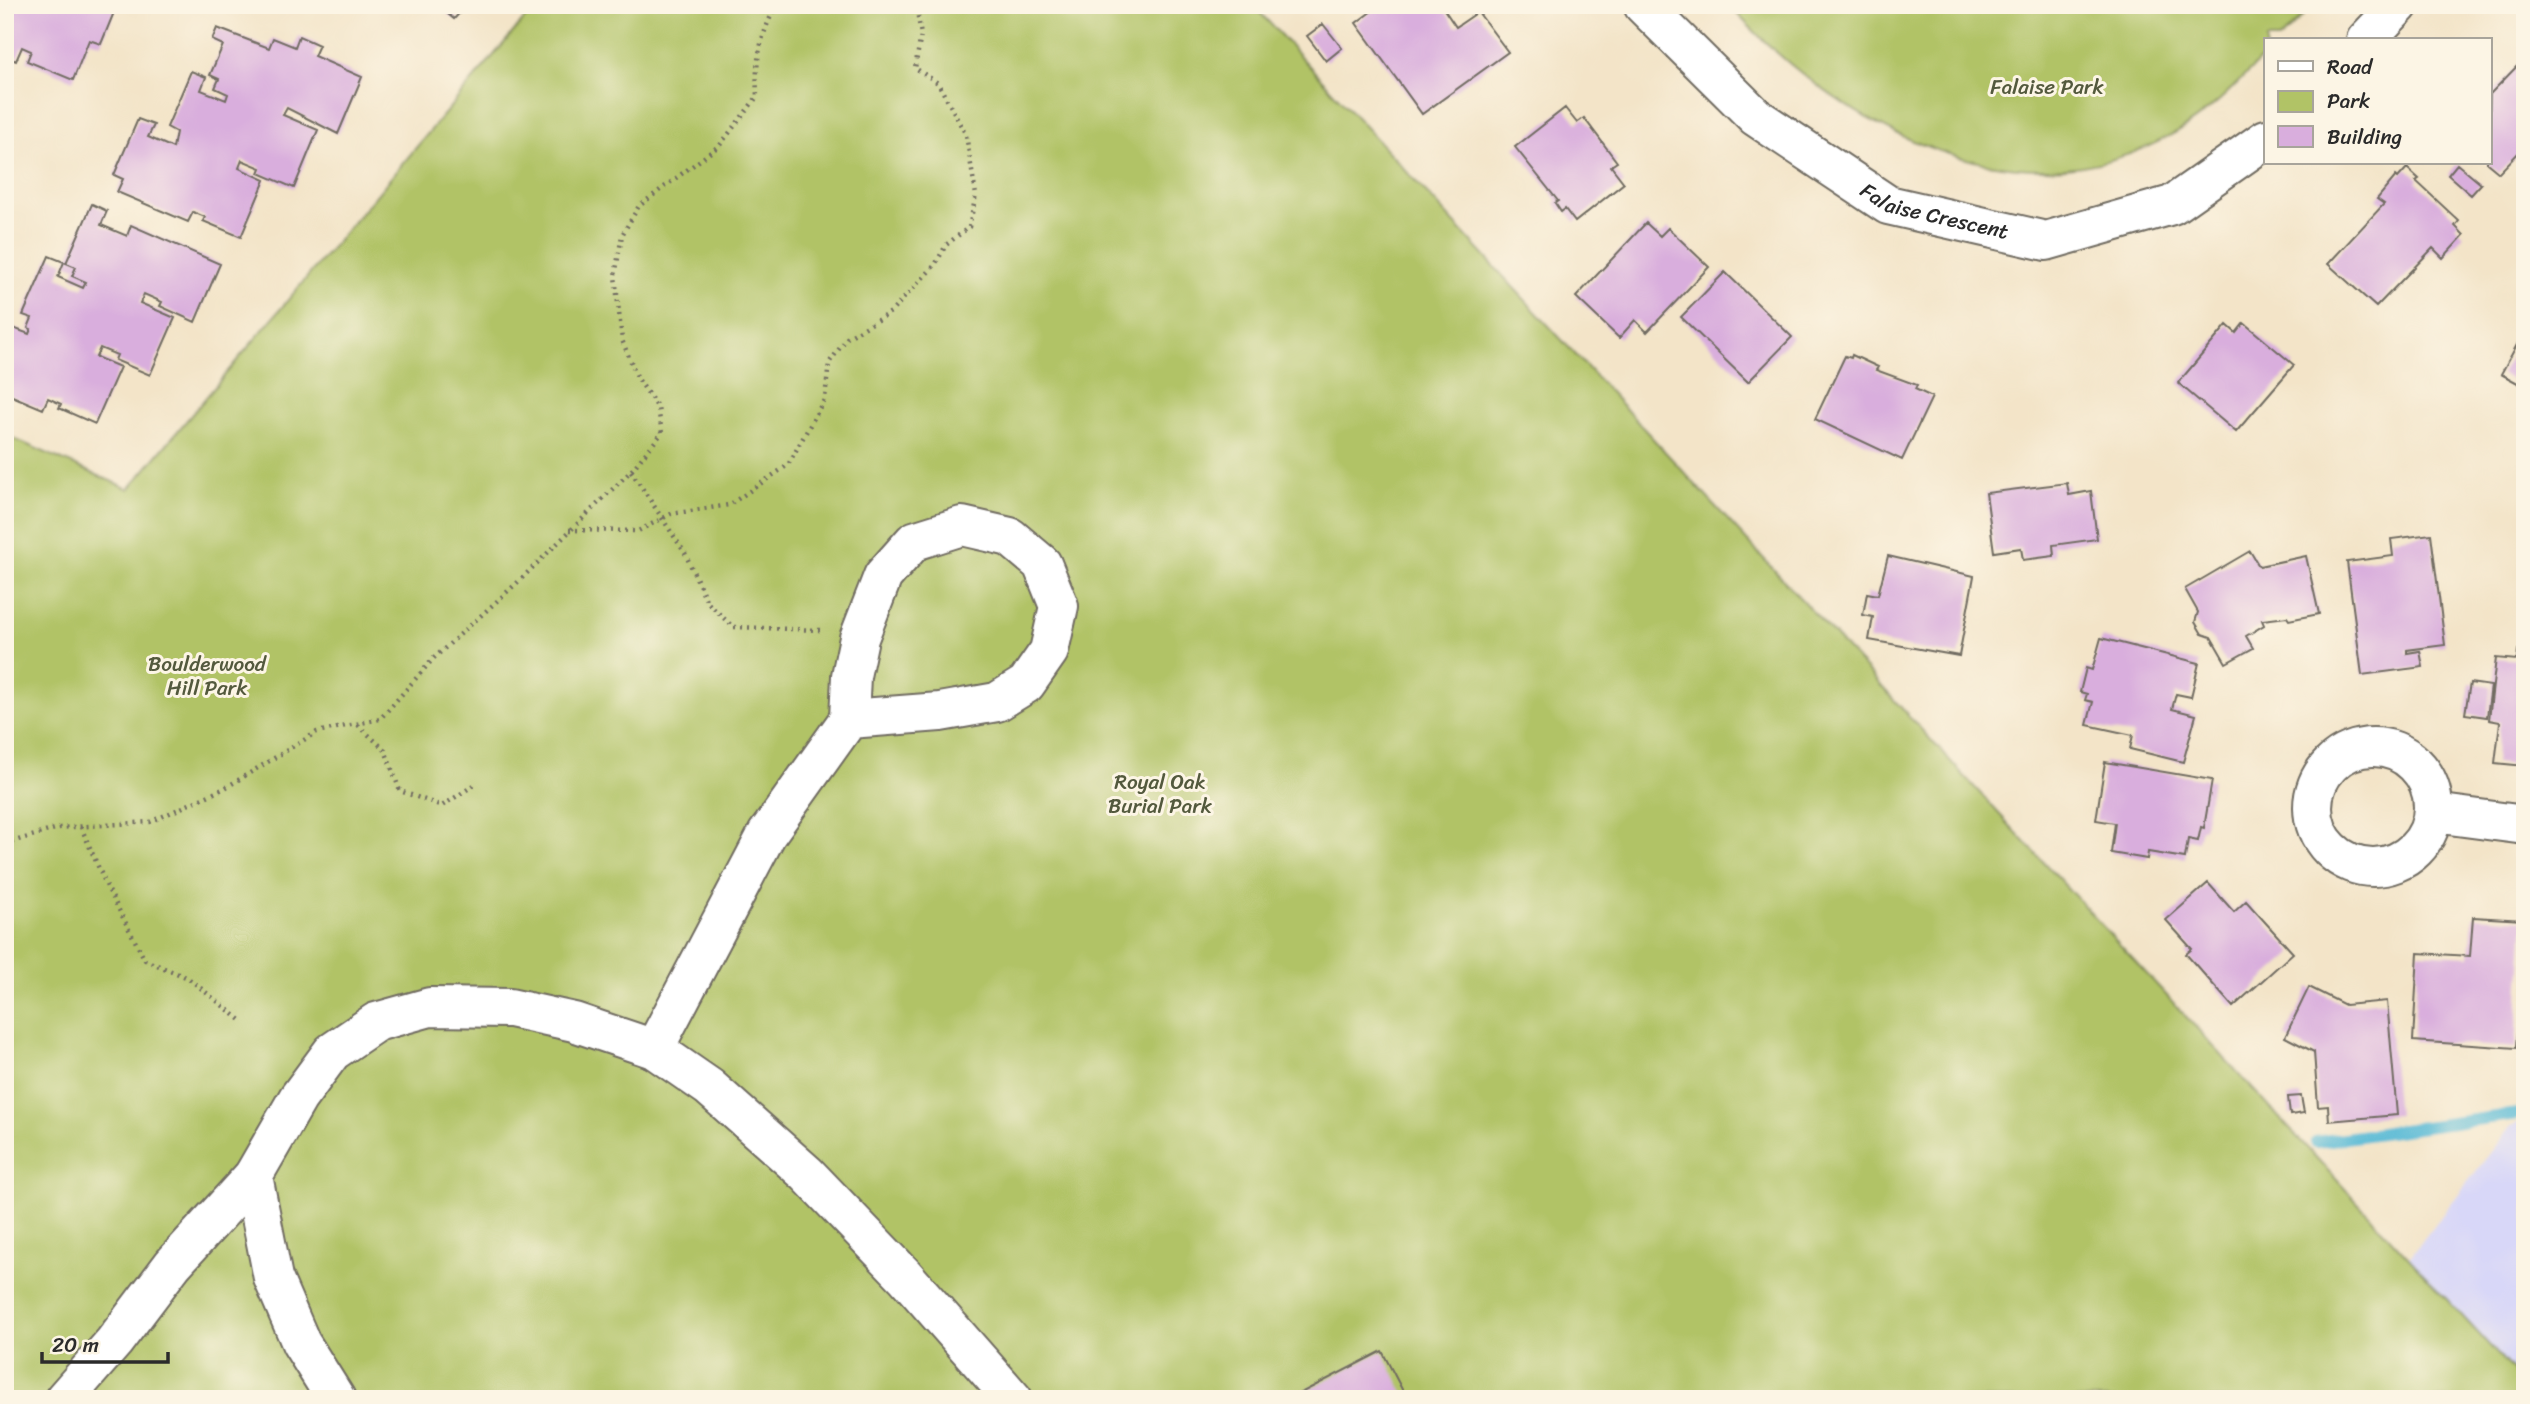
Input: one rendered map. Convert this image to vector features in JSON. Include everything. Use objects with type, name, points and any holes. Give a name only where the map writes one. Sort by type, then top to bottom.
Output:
[{"type":"street","name":"Falaise Crescent","points":[[1643,5],[1756,117],[1888,205],[2046,241],[2172,205],[2264,140]]},
{"type":"street","points":[[2368,38],[2399,5]]},
{"type":"street","points":[[654,1049],[703,951],[767,834],[849,719],[852,676],[859,638],[883,576],[914,541],[962,526],[1010,537],[1042,564],[1059,606],[1049,651],[1026,684],[997,702],[940,712],[849,719]]},
{"type":"street","points":[[2434,813],[2525,825]]},
{"type":"street","points":[[64,1399],[114,1342],[173,1264],[253,1176],[298,1098],[332,1052],[376,1022],[430,1007],[510,1008],[574,1022],[654,1049],[709,1087],[807,1174],[905,1276],[1007,1395]]},
{"type":"street","points":[[253,1176],[273,1278],[301,1343],[336,1399]]},
{"type":"path","points":[[5,844],[58,828],[150,822],[225,788],[317,733],[380,719],[434,658],[518,582],[631,471],[662,433],[658,408],[638,379],[622,340],[615,276],[622,235],[639,206],[720,145],[757,97],[755,72],[760,37],[776,5]]},
{"type":"path","points":[[568,530],[638,531],[671,514],[729,505],[788,465],[825,398],[829,363],[847,338],[891,312],[935,265],[946,245],[969,227],[976,195],[966,135],[938,83],[915,68],[921,35],[916,5]]},
{"type":"path","points":[[631,471],[660,519],[685,553],[707,602],[733,627],[811,627],[859,638]]},
{"type":"path","points":[[358,724],[385,750],[400,791],[442,806],[474,786]]},
{"type":"path","points":[[81,827],[107,887],[145,960],[188,978],[243,1020]]},
{"type":"shaded area","points":[[2525,1120],[2525,1384],[2409,1258],[2511,1126]]},
{"type":"green space","name":"Royal Oak Burial Park","points":[[536,5],[1253,5],[2525,1384],[2525,1399],[5,1399],[5,435],[129,489]]},
{"type":"green space","name":"Falaise Park","points":[[1729,5],[2313,5],[2281,38],[2264,38],[2264,56],[2222,97],[2186,126],[2113,159],[2052,169],[1992,165],[1933,149],[1876,123],[1822,89],[1773,49]]},
{"type":"building","points":[[5,5],[117,5],[101,44],[89,40],[73,80],[27,61],[31,51],[22,47],[16,61],[9,58],[5,67]]},
{"type":"building","points":[[437,5],[461,5],[464,8],[454,19]]},
{"type":"building","points":[[1380,5],[1441,5],[1456,27],[1478,12],[1508,52],[1422,114],[1356,23]]},
{"type":"building","points":[[1323,24],[1342,48],[1326,61],[1307,36]]},
{"type":"building","points":[[217,28],[269,48],[273,38],[295,47],[299,36],[319,45],[314,56],[362,77],[338,134],[287,108],[283,115],[318,130],[294,188],[259,173],[261,168],[242,160],[239,168],[265,180],[241,237],[203,221],[205,217],[193,212],[188,222],[117,192],[123,179],[114,175],[138,119],[154,125],[148,137],[173,148],[176,132],[167,127],[191,71],[206,77],[201,90],[226,100],[228,94],[215,88],[219,79],[210,75],[223,45],[212,40]]},
{"type":"building","points":[[2525,58],[2525,146],[2499,173],[2488,164],[2492,164],[2492,92]]},
{"type":"building","points":[[1565,108],[1577,123],[1584,118],[1617,162],[1611,166],[1624,183],[1575,222],[1565,209],[1561,212],[1555,203],[1558,201],[1515,147]]},
{"type":"building","points":[[2457,164],[2481,184],[2471,195],[2448,175]]},
{"type":"building","points":[[2407,168],[2419,179],[2416,181],[2459,221],[2455,226],[2464,235],[2443,258],[2433,248],[2376,307],[2328,264],[2384,204],[2377,199],[2396,176],[2398,178]]},
{"type":"building","points":[[92,204],[107,211],[101,225],[127,236],[131,225],[220,264],[195,322],[160,306],[162,302],[144,294],[140,303],[175,318],[150,375],[115,360],[117,355],[100,348],[96,357],[120,367],[95,424],[59,408],[61,404],[48,398],[43,409],[5,393],[5,325],[29,334],[32,318],[23,315],[49,256],[64,262],[58,277],[83,288],[86,282],[72,276],[76,267],[66,263]]},
{"type":"building","points":[[1646,223],[1660,236],[1668,228],[1709,267],[1647,332],[1635,320],[1619,338],[1576,297]]},
{"type":"building","points":[[1725,272],[1792,337],[1748,382],[1681,317]]},
{"type":"building","points":[[2244,323],[2294,365],[2236,432],[2178,383],[2227,325],[2236,333]]},
{"type":"building","points":[[2525,330],[2525,387],[2501,374]]},
{"type":"building","points":[[1852,355],[1878,367],[1876,370],[1917,385],[1915,389],[1932,397],[1902,460],[1815,419],[1845,356],[1851,358]]},
{"type":"building","points":[[2067,483],[2069,495],[2091,491],[2097,539],[2053,545],[2054,556],[2023,560],[2021,548],[1994,552],[1986,493]]},
{"type":"building","points":[[2431,534],[2445,645],[2407,650],[2407,653],[2420,651],[2423,667],[2362,675],[2347,562],[2393,556],[2391,539]]},
{"type":"building","points":[[2250,551],[2259,566],[2306,556],[2319,614],[2289,620],[2287,617],[2262,620],[2264,625],[2246,636],[2253,648],[2226,663],[2211,637],[2202,634],[2195,622],[2198,612],[2185,589]]},
{"type":"building","points":[[1888,556],[1974,576],[1959,656],[1869,640],[1873,617],[1863,615],[1867,593],[1878,595]]},
{"type":"building","points":[[2101,638],[2199,663],[2191,697],[2176,694],[2172,709],[2196,715],[2183,762],[2130,749],[2133,735],[2087,725],[2093,702],[2085,700],[2087,694],[2080,692],[2086,668],[2092,670]]},
{"type":"building","points":[[2518,650],[2525,651],[2525,766],[2495,763],[2500,722],[2489,720],[2496,658],[2517,660]]},
{"type":"building","points":[[2470,683],[2491,686],[2487,717],[2465,714]]},
{"type":"building","points":[[2105,762],[2212,780],[2204,828],[2201,827],[2198,841],[2188,839],[2185,858],[2148,852],[2147,859],[2111,853],[2115,823],[2096,820]]},
{"type":"building","points":[[2208,883],[2234,912],[2246,901],[2293,953],[2233,1007],[2186,954],[2192,949],[2166,920]]},
{"type":"building","points":[[2473,917],[2524,920],[2516,1048],[2413,1041],[2418,953],[2470,956]]},
{"type":"building","points":[[2309,987],[2345,1005],[2387,1001],[2397,1115],[2329,1121],[2328,1106],[2318,1107],[2314,1052],[2285,1037]]},
{"type":"building","points":[[2301,1096],[2304,1113],[2290,1115],[2288,1097]]},
{"type":"building","points":[[1382,1351],[1407,1399],[1289,1399]]},
{"type":"waterway","points":[[2316,1142],[2525,1113]]},
{"type":"park label","name":"Boulderwood Hill Park","points":[[207,676]]}]
